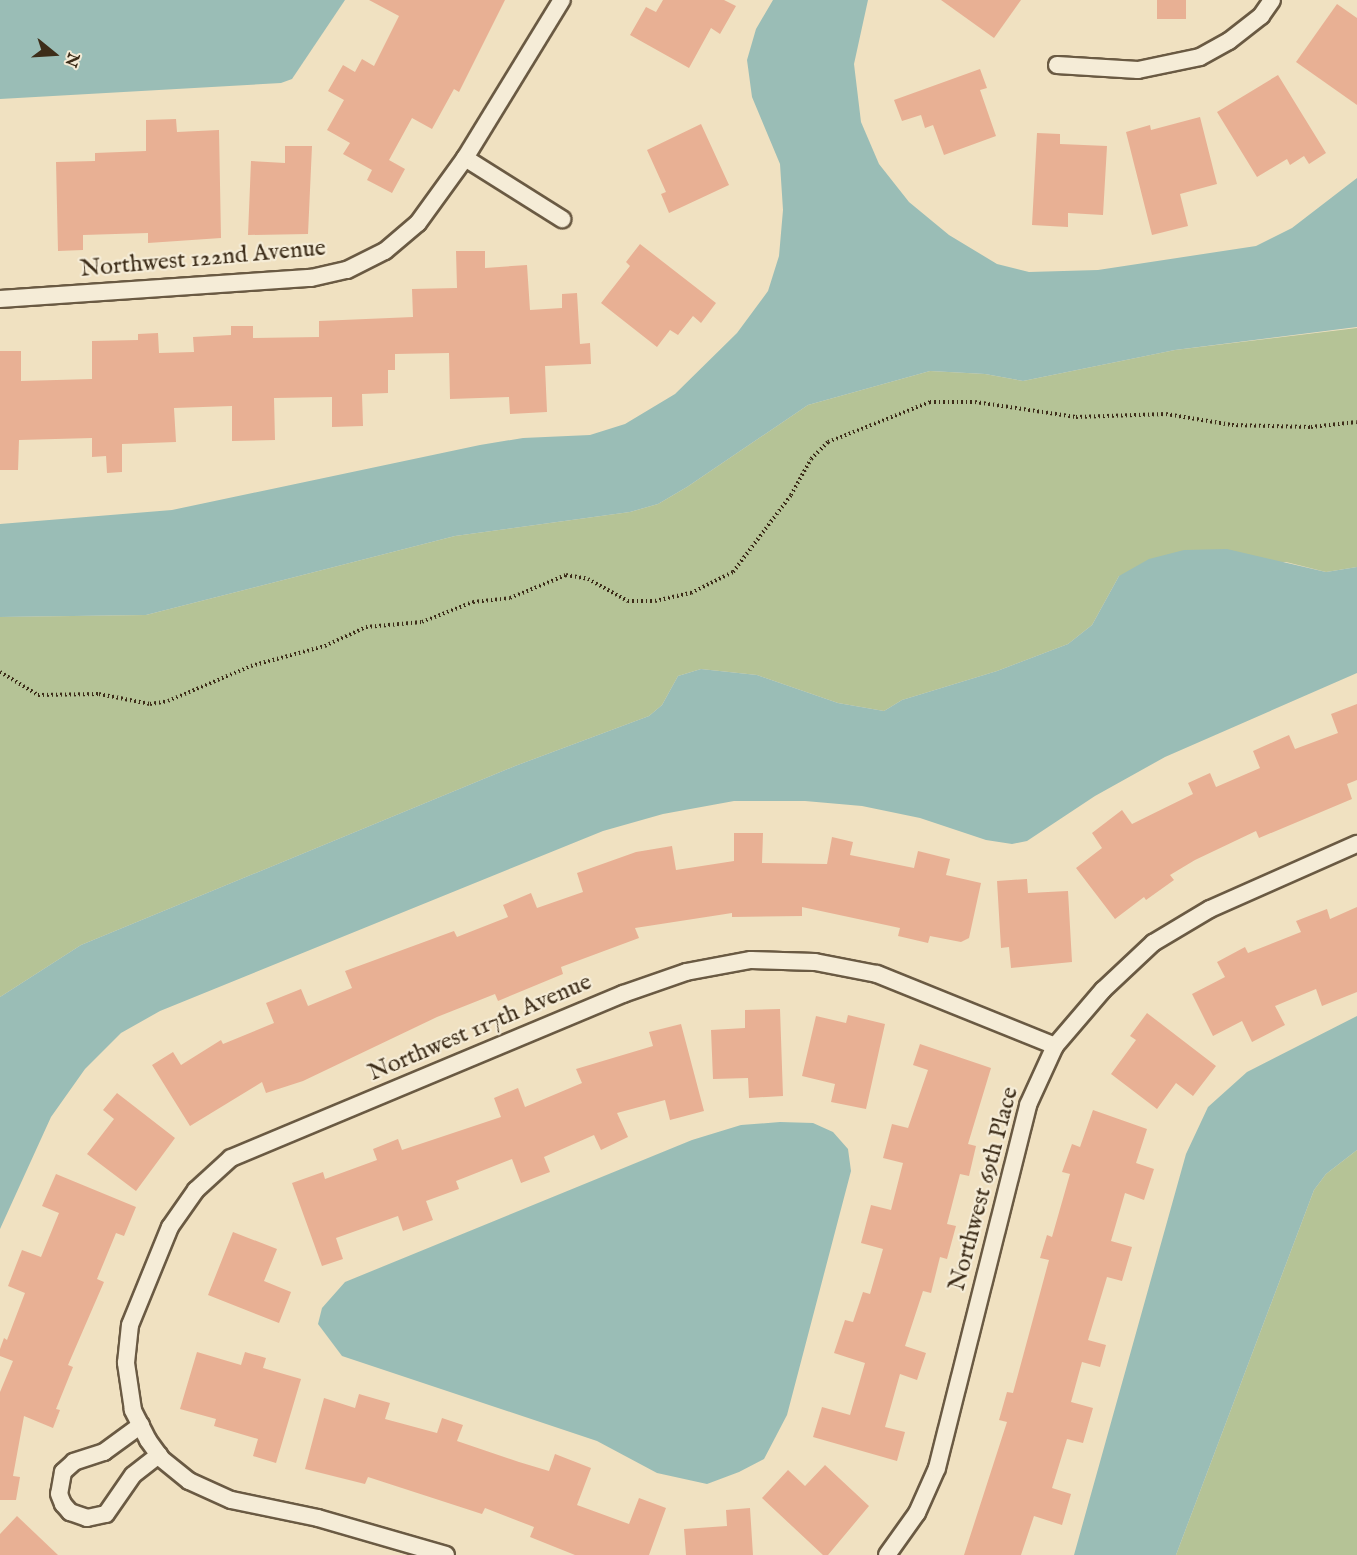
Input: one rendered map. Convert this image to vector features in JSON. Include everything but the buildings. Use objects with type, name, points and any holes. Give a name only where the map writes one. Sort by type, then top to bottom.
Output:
[{"type":"street","name":"Northwest 122nd Avenue","points":[[0,299],[310,278],[347,270],[385,252],[418,223],[465,158],[562,0]]},
{"type":"street","points":[[1057,65],[1138,70],[1200,57],[1237,35],[1261,16],[1272,0]]},
{"type":"street","points":[[465,158],[562,219]]},
{"type":"street","name":"Northwest 69th Place","points":[[887,1555],[917,1513],[937,1468],[1028,1105],[1055,1046],[1102,990],[1153,943],[1210,909],[1357,844]]},
{"type":"street","name":"Northwest 117th Avenue","points":[[446,1555],[318,1518],[231,1500],[189,1481],[159,1455],[148,1440],[133,1410],[126,1363],[130,1325],[170,1227],[196,1190],[231,1158],[623,994],[686,972],[751,960],[814,962],[877,974],[1055,1046]]},
{"type":"street","points":[[141,1425],[104,1452],[74,1462],[63,1472],[59,1494],[63,1504],[70,1512],[87,1518],[106,1514],[133,1475],[159,1455]]},
{"type":"path","points":[[0,672],[38,695],[99,694],[150,704],[168,701],[251,666],[325,646],[366,627],[422,622],[473,602],[527,592],[566,575],[588,579],[628,601],[655,602],[691,593],[732,572],[791,495],[811,459],[828,442],[930,402],[975,402],[1076,417],[1166,414],[1232,425],[1311,427],[1357,422]]},
{"type":"green space","points":[[1357,328],[1357,567],[1326,572],[1286,562],[1119,576],[1092,625],[1068,644],[997,671],[902,700],[884,711],[838,703],[757,675],[701,669],[678,676],[662,705],[649,716],[515,766],[81,945],[0,997],[0,617],[146,615],[455,536],[630,512],[658,504],[687,487],[808,405],[930,371],[985,374],[1023,381],[1175,350]]},
{"type":"green space","points":[[1357,1150],[1357,1555],[1176,1555],[1314,1190],[1326,1174]]},
{"type":"water","points":[[0,0],[345,0],[292,79],[281,83],[0,99]]},
{"type":"water","points":[[773,0],[868,0],[854,64],[861,122],[879,164],[909,202],[949,235],[997,264],[1029,272],[1098,270],[1256,246],[1292,228],[1357,178],[1357,327],[1175,350],[1023,381],[985,374],[930,371],[808,405],[687,487],[658,504],[630,512],[455,536],[146,615],[0,617],[0,524],[172,510],[480,445],[523,438],[590,435],[625,424],[675,394],[737,333],[768,291],[779,256],[783,210],[780,164],[752,97],[747,60],[756,29]]},
{"type":"water","points":[[1227,549],[1326,572],[1357,567],[1357,673],[1165,757],[1095,796],[1027,841],[1012,844],[986,840],[920,818],[862,806],[805,801],[734,801],[663,814],[603,831],[160,1011],[121,1033],[85,1069],[51,1117],[0,1229],[0,997],[81,945],[515,766],[649,716],[662,705],[678,676],[701,669],[757,675],[838,703],[884,711],[902,700],[997,671],[1068,644],[1092,625],[1119,576],[1149,559],[1184,550]]},
{"type":"water","points":[[1357,1016],[1357,1150],[1326,1174],[1314,1190],[1176,1555],[1074,1555],[1186,1154],[1208,1107],[1247,1072]]},
{"type":"water","points":[[780,1122],[813,1123],[833,1132],[848,1149],[851,1171],[787,1415],[764,1459],[739,1472],[707,1484],[657,1473],[597,1441],[342,1356],[318,1324],[322,1308],[345,1282],[692,1140],[741,1125]]}]
